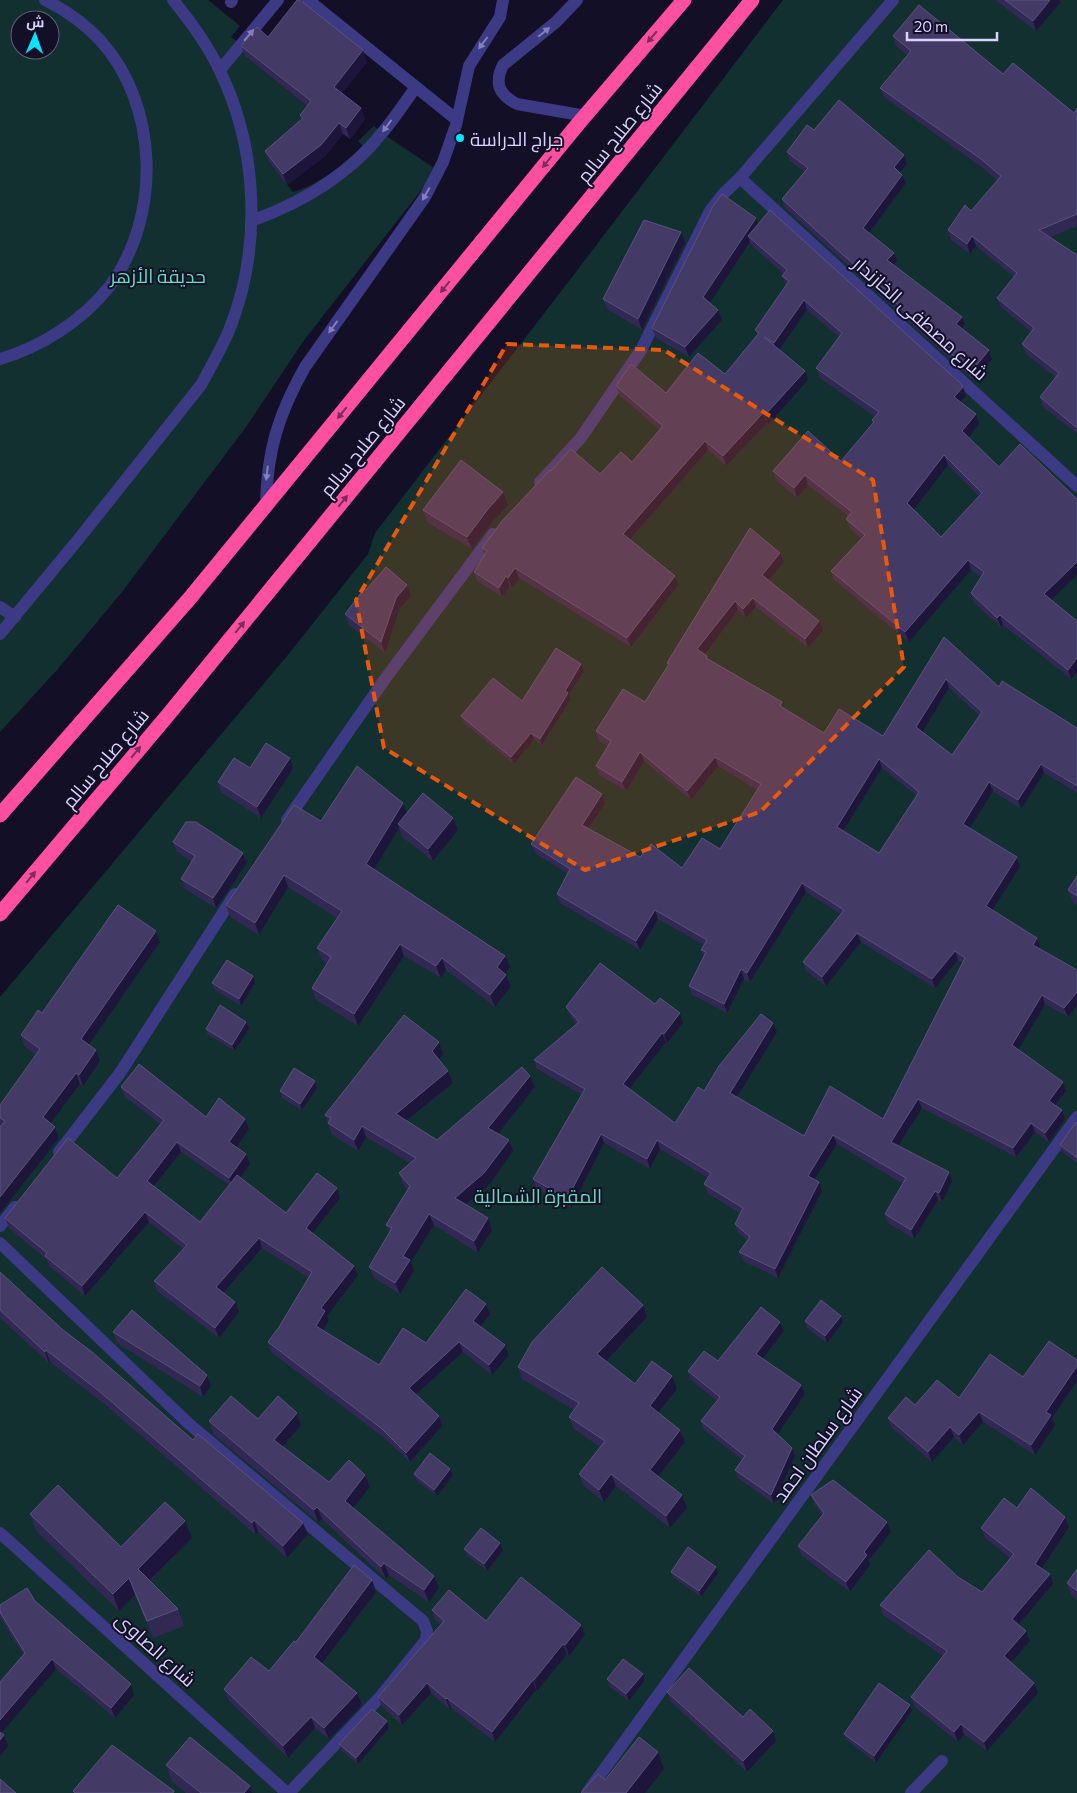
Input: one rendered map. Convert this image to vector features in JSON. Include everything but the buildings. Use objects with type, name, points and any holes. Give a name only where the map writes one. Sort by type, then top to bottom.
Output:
[{"type":"highway","name":"شارع صلاح سالم","points":[[0,815],[190,598],[586,116],[684,0]]},
{"type":"highway","name":"شارع صلاح سالم","points":[[0,914],[174,707],[752,0]]},
{"type":"street","points":[[0,359],[15,355],[41,342],[89,308],[109,286],[125,261],[136,233],[144,204],[147,174],[145,145],[140,117],[130,89],[117,64],[100,40],[79,22],[45,0]]},
{"type":"street","points":[[0,634],[201,385],[227,334],[240,296],[247,264],[251,221],[248,167],[242,135],[220,70],[201,38],[173,0]]},
{"type":"street","points":[[220,70],[278,0]]},
{"type":"street","points":[[308,0],[457,120]]},
{"type":"street","points":[[266,506],[267,475],[272,445],[280,415],[291,391],[305,367],[425,197],[443,162],[457,120],[470,66],[500,17],[503,0]]},
{"type":"street","points":[[577,0],[549,29],[503,65],[498,83],[508,100],[517,104],[586,116]]},
{"type":"street","points":[[533,490],[580,439],[641,350],[710,211],[893,0]]},
{"type":"street","points":[[251,221],[276,212],[300,200],[344,171],[382,133],[416,87]]},
{"type":"street","name":"شارع مصطفى الخازندار","points":[[740,178],[1077,486]]},
{"type":"street","points":[[280,830],[385,679],[499,526]]},
{"type":"street","points":[[0,607],[15,617]]},
{"type":"street","points":[[48,1165],[120,1073],[242,885]]},
{"type":"street","name":"شارع سلطان احمد","points":[[587,1793],[1077,1117]]},
{"type":"street","points":[[0,1226],[24,1196]]},
{"type":"street","points":[[0,1243],[188,1423],[423,1621],[428,1631],[426,1640],[380,1697],[288,1793]]},
{"type":"street","name":"شارع الصاوى","points":[[0,1534],[288,1793]]},
{"type":"street","points":[[911,1793],[942,1761]]},
{"type":"highlighted area","points":[[507,344],[664,350],[873,480],[904,667],[760,812],[585,870],[384,748],[356,600]]},
{"type":"green space","name":"حديقة الأزهر","points":[[0,0],[208,0],[240,26],[231,37],[251,50],[246,57],[315,112],[304,126],[292,126],[299,135],[269,162],[293,192],[313,184],[339,167],[363,146],[358,141],[374,126],[437,170],[305,339],[246,427],[122,592],[57,670],[0,732]]},
{"type":"green space","name":"المقبرة الشمالية","points":[[783,0],[1077,0],[1077,1793],[0,1793],[0,997],[287,656],[368,554],[375,533]]},
{"type":"place","name":"جراج الدراسة","points":[[460,138]]}]
